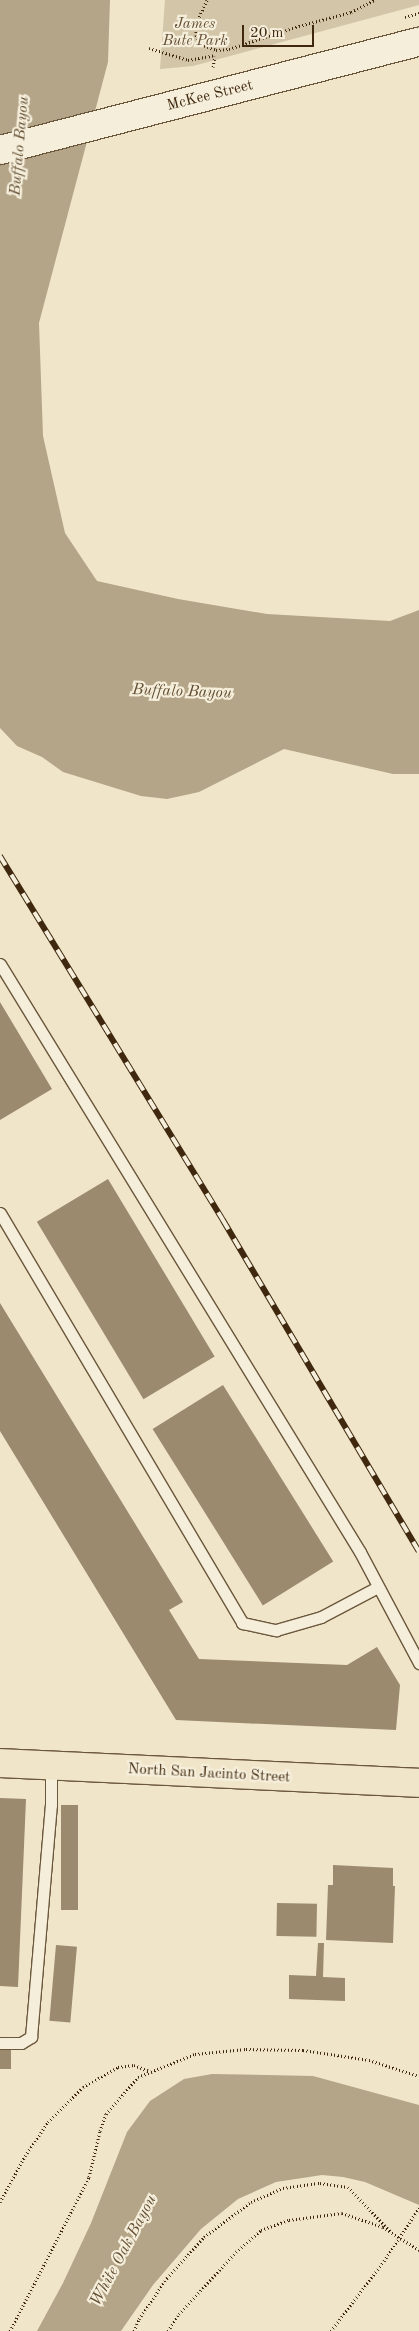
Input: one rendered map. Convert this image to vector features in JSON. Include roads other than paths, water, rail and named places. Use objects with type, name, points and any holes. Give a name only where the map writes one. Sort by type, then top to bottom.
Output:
[{"type":"main road","name":"McKee Street","points":[[0,150],[419,42]]},
{"type":"main road","name":"North San Jacinto Street","points":[[0,1763],[419,1783]]},
{"type":"lane","points":[[0,964],[360,1552],[419,1663]]},
{"type":"lane","points":[[0,1213],[242,1623],[276,1630],[320,1617],[378,1587]]},
{"type":"lane","points":[[0,2043],[21,2043],[31,2037],[51,1804],[50,1766]]},
{"type":"water","name":"Buffalo Bayou","points":[[0,0],[110,0],[108,62],[39,323],[43,436],[65,533],[97,581],[178,599],[267,614],[390,621],[419,610],[419,774],[393,774],[284,749],[199,792],[167,799],[141,796],[63,772],[42,757],[17,746],[0,728]]},
{"type":"water","name":"White Oak Bayou","points":[[212,2074],[313,2076],[419,2105],[419,2205],[365,2182],[343,2177],[322,2175],[276,2182],[238,2199],[201,2229],[153,2285],[121,2331],[37,2331],[63,2283],[91,2223],[127,2132],[150,2101],[184,2079]]},
{"type":"railway","points":[[0,856],[223,1220],[419,1551]]},
{"type":"park label","name":"James Bute Park","points":[[195,32]]}]
